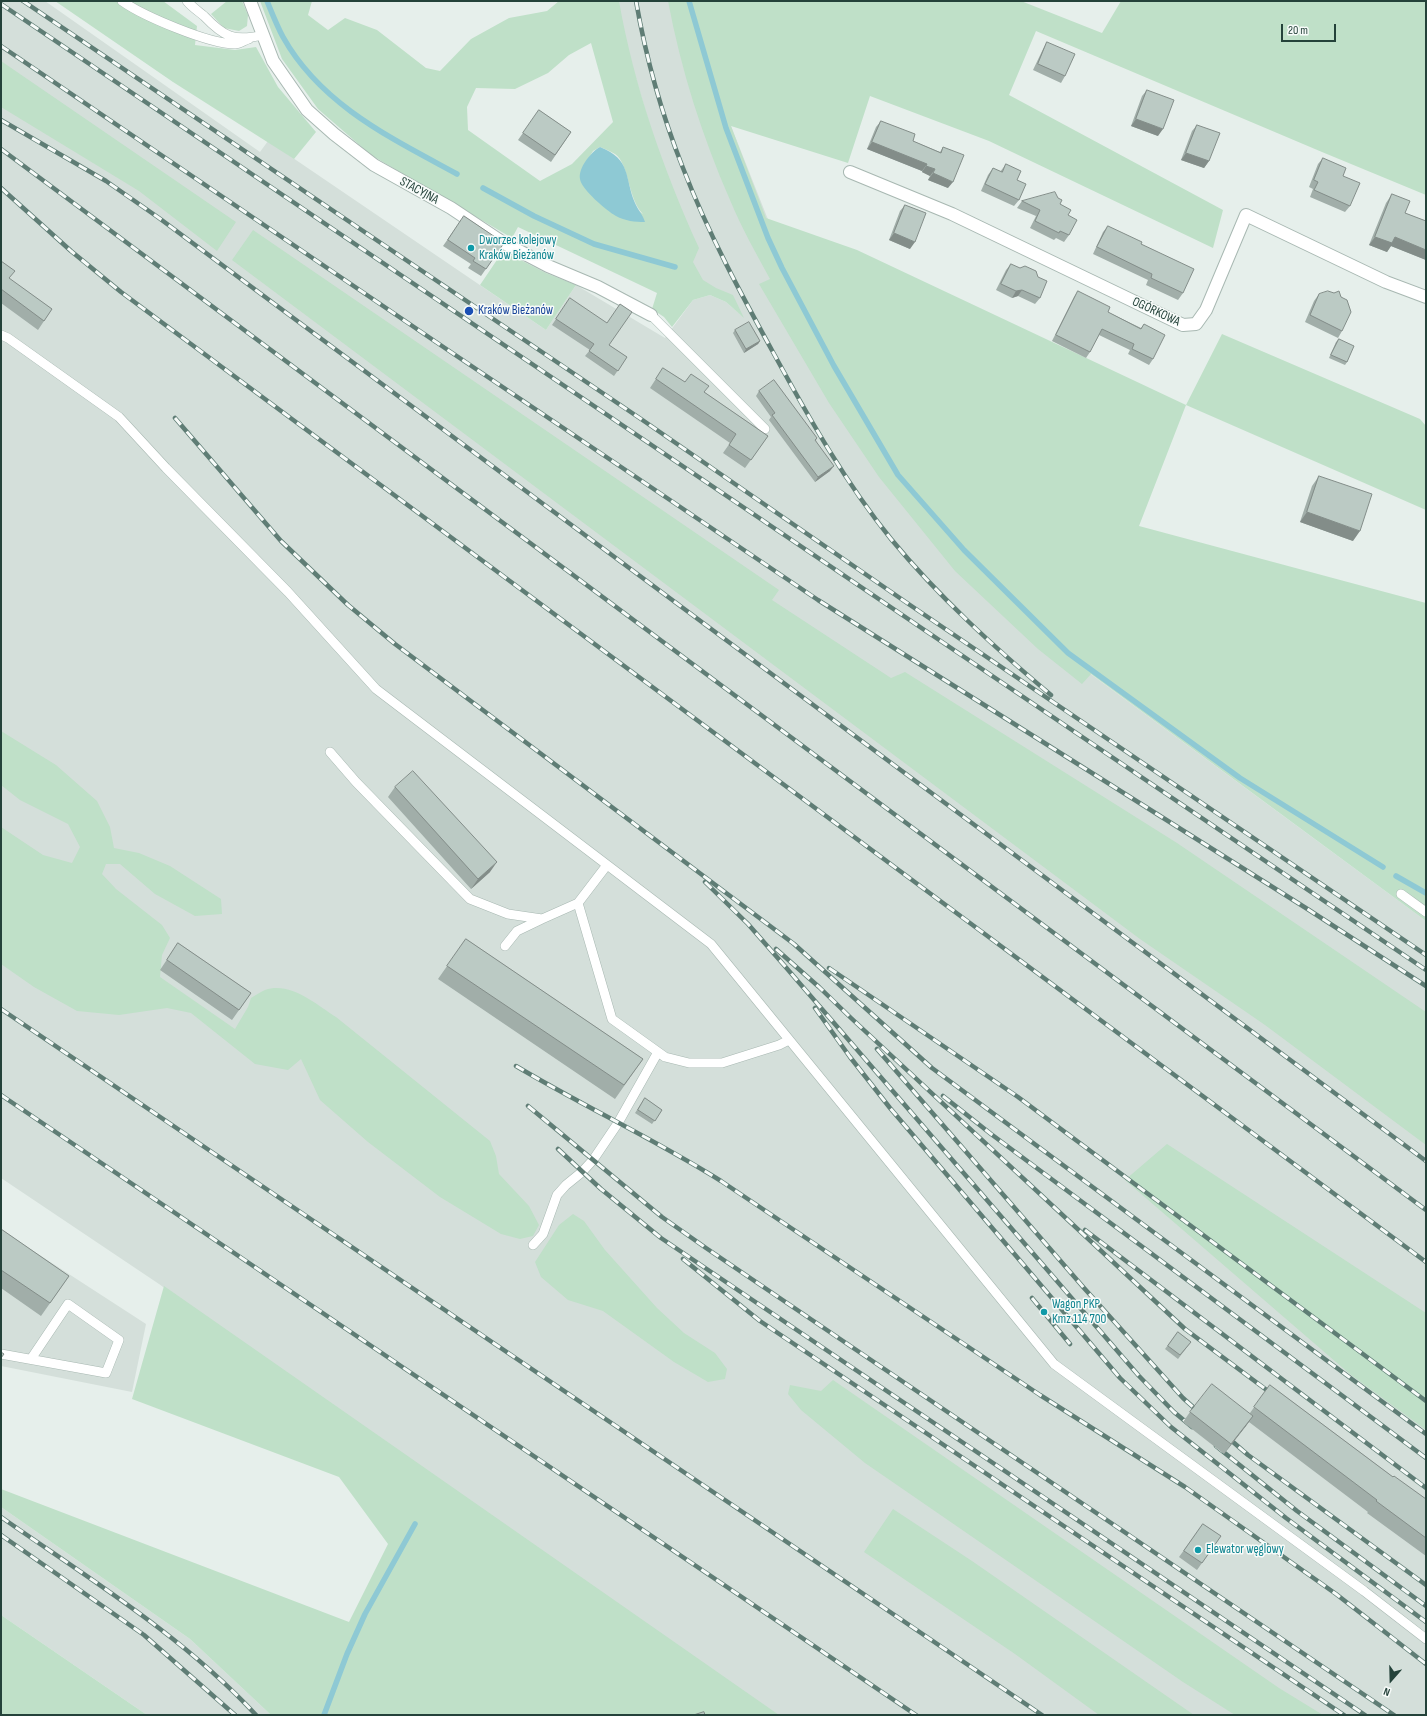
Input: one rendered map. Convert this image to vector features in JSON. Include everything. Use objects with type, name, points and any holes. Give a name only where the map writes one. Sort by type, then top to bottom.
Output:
[{"type":"street","name":"STACYJNA","points":[[250,1],[273,61],[307,110],[363,157],[402,182],[450,208],[502,242],[548,266],[598,287],[651,315]]},
{"type":"street","name":"OGÓRKOWA","points":[[850,172],[952,214],[1183,325],[1196,324],[1206,310],[1246,215],[1386,282],[1426,297]]},
{"type":"lane","points":[[122,1],[134,10],[205,38],[236,44],[263,35]]},
{"type":"lane","points":[[188,1],[224,35],[234,38],[249,39]]},
{"type":"lane","points":[[651,315],[765,429]]},
{"type":"lane","points":[[1,335],[8,338],[119,417],[166,468],[288,592],[376,689],[711,944],[1054,1364],[1358,1586],[1426,1639]]},
{"type":"lane","points":[[330,752],[356,782],[470,899],[508,914],[542,919]]},
{"type":"lane","points":[[505,946],[517,931],[578,903],[607,865]]},
{"type":"lane","points":[[1401,894],[1426,912]]},
{"type":"lane","points":[[578,903],[612,1019],[665,1057],[689,1063],[722,1063],[779,1045],[789,1040]]},
{"type":"lane","points":[[533,1245],[543,1234],[557,1195],[593,1160],[618,1123],[658,1052]]},
{"type":"lane","points":[[1,1354],[106,1374],[119,1340],[68,1304],[31,1359]]},
{"type":"shaded area","points":[[1,1],[45,1],[260,152],[268,141],[546,330],[576,285],[665,338],[693,300],[710,295],[726,302],[742,316],[729,298],[695,278],[613,1],[700,1],[731,126],[767,217],[793,274],[1077,664],[1426,921],[1426,1715],[755,1715],[159,1284],[1,1178]]},
{"type":"shaded area","points":[[1,1230],[146,1324],[132,1392],[1,1366]]},
{"type":"shaded area","points":[[1,1507],[190,1639],[271,1715],[147,1715],[1,1615]]},
{"type":"green space","points":[[55,1],[163,1],[197,26],[195,45],[235,50],[256,47],[278,87],[316,132],[294,159],[173,82]]},
{"type":"green space","points":[[227,1],[242,1],[248,15],[247,26],[239,31],[224,28],[211,14]]},
{"type":"green space","points":[[260,1],[312,1],[308,15],[328,30],[345,18],[377,30],[426,68],[440,71],[471,39],[509,18],[547,11],[559,1],[619,1],[625,33],[641,96],[651,127],[673,188],[699,248],[693,262],[703,280],[716,288],[733,295],[744,318],[726,302],[710,295],[693,300],[672,327],[664,317],[652,309],[657,293],[518,227],[512,238],[371,155],[318,109],[282,59]],"holes":[[[591,43],[613,122],[572,164],[540,181],[468,130],[467,107],[476,88],[515,89],[548,73],[569,55]],[[600,147],[615,154],[620,159],[634,200],[643,214],[581,171],[593,151]]]},
{"type":"green space","points":[[668,1],[1021,1],[1102,33],[1121,1],[1426,1],[1426,195],[1036,31],[1009,95],[1223,210],[1213,248],[989,141],[870,96],[848,163],[731,126],[766,218],[857,250],[1186,405],[1139,526],[1426,603],[1426,921],[1091,674],[1082,684],[1038,649],[955,571],[879,477],[829,403],[759,284],[770,279],[739,220],[710,152],[693,102],[679,52]]},
{"type":"green space","points":[[1,61],[236,222],[217,251],[139,191],[1,107]]},
{"type":"green space","points":[[253,230],[779,590],[772,600],[891,678],[905,672],[1177,843],[1426,1012],[1426,1145],[1265,1025],[1140,939],[232,260]]},
{"type":"green space","points":[[503,251],[546,273],[576,285],[546,330],[480,285]]},
{"type":"green space","points":[[1222,334],[1420,419],[1426,426],[1426,510],[1186,405]]},
{"type":"green space","points":[[1,731],[56,765],[97,801],[110,827],[114,848],[139,853],[170,866],[221,899],[222,914],[195,916],[155,894],[120,864],[106,864],[102,874],[116,889],[162,925],[170,938],[162,955],[160,977],[235,1029],[248,1007],[251,998],[265,990],[274,988],[293,991],[302,995],[336,1017],[490,1141],[496,1156],[499,1174],[529,1206],[539,1225],[533,1236],[520,1239],[501,1234],[440,1197],[368,1142],[320,1100],[301,1059],[288,1070],[255,1064],[191,1013],[167,1008],[119,1015],[77,1011],[34,987],[1,964],[1,827],[43,855],[72,863],[80,847],[68,824],[20,800],[1,785]]},
{"type":"green space","points":[[1167,1144],[1426,1313],[1426,1430],[1351,1375],[1125,1180]]},
{"type":"green space","points":[[573,1214],[584,1221],[605,1250],[657,1308],[684,1333],[715,1353],[727,1369],[725,1379],[708,1382],[674,1362],[603,1311],[568,1300],[541,1277],[535,1262],[559,1225]]},
{"type":"green space","points":[[164,1286],[779,1715],[271,1715],[190,1639],[1,1507],[1,1489],[349,1622],[388,1544],[339,1477],[132,1399]]},
{"type":"green space","points":[[833,1380],[1279,1688],[1323,1715],[1235,1715],[1183,1682],[865,1463],[801,1410],[788,1394],[790,1385],[821,1391]]},
{"type":"green space","points":[[893,1509],[972,1561],[1194,1715],[1099,1715],[1015,1654],[864,1552]]},
{"type":"green space","points":[[1,1615],[147,1715],[1,1715]]},
{"type":"water","points":[[600,147],[610,152],[622,164],[635,203],[645,222],[630,221],[616,216],[595,199],[581,183],[580,175],[583,165],[589,156]]},
{"type":"building","points":[[1047,42],[1075,54],[1065,76],[1038,64]]},
{"type":"building","points":[[1147,90],[1174,100],[1163,129],[1136,119]]},
{"type":"building","points":[[539,110],[571,132],[555,155],[523,133]]},
{"type":"building","points":[[881,121],[915,134],[913,141],[941,153],[943,147],[964,155],[953,182],[933,173],[935,169],[926,166],[927,164],[872,142]]},
{"type":"building","points":[[1197,125],[1220,133],[1209,161],[1186,153]]},
{"type":"building","points":[[1323,158],[1346,168],[1343,176],[1360,183],[1350,206],[1314,190],[1318,182],[1314,180]]},
{"type":"building","points":[[1006,164],[1021,171],[1017,180],[1026,184],[1019,200],[985,184],[993,168],[1002,172]]},
{"type":"building","points":[[1055,192],[1058,198],[1062,200],[1060,204],[1071,210],[1068,215],[1077,220],[1069,235],[1060,231],[1059,233],[1035,221],[1040,210],[1022,201]]},
{"type":"building","points":[[1392,194],[1410,201],[1405,213],[1426,221],[1426,250],[1395,237],[1392,243],[1375,237]]},
{"type":"building","points":[[905,205],[926,213],[915,242],[894,233]]},
{"type":"building","name":"Dworzec kolejowy Kraków Bieżanów","points":[[464,216],[504,243],[486,269],[473,261],[475,258],[448,240]]},
{"type":"building","points":[[1108,226],[1142,242],[1141,244],[1194,269],[1183,293],[1151,278],[1152,274],[1097,247]]},
{"type":"building","points":[[1,261],[15,271],[9,278],[52,309],[44,321],[1,289]]},
{"type":"building","points":[[1011,264],[1020,268],[1025,266],[1036,271],[1038,277],[1047,281],[1040,298],[1022,290],[1016,291],[1001,284]]},
{"type":"building","points":[[1078,291],[1110,307],[1108,312],[1141,329],[1144,324],[1165,335],[1153,359],[1132,349],[1134,344],[1102,329],[1090,352],[1056,335]]},
{"type":"building","points":[[1328,291],[1334,293],[1339,291],[1341,297],[1347,300],[1351,312],[1342,331],[1310,315],[1319,294]]},
{"type":"building","points":[[570,298],[607,323],[620,304],[632,312],[609,345],[627,357],[618,371],[589,351],[594,344],[556,319]]},
{"type":"building","points":[[749,322],[760,341],[746,349],[735,330]]},
{"type":"building","points":[[1339,339],[1354,346],[1347,362],[1331,355]]},
{"type":"building","points":[[663,368],[685,382],[691,374],[709,386],[704,392],[768,436],[751,460],[729,445],[736,434],[656,379]]},
{"type":"building","points":[[774,380],[817,438],[815,440],[834,466],[818,477],[772,415],[775,413],[759,391]]},
{"type":"building","points":[[1319,476],[1372,494],[1360,531],[1307,512]]},
{"type":"building","points":[[413,771],[497,862],[478,879],[395,787]]},
{"type":"building","points":[[466,939],[643,1059],[624,1085],[447,966]]},
{"type":"building","points":[[178,943],[251,993],[239,1010],[167,960]]},
{"type":"building","points":[[645,1098],[662,1110],[655,1121],[638,1110]]},
{"type":"building","points":[[1,1229],[69,1276],[50,1303],[1,1270]]},
{"type":"building","points":[[1178,1332],[1191,1342],[1180,1355],[1168,1346]]},
{"type":"building","points":[[1212,1384],[1253,1416],[1231,1444],[1190,1412]]},
{"type":"building","points":[[1270,1385],[1393,1477],[1394,1476],[1426,1499],[1426,1538],[1254,1407]]},
{"type":"building","name":"Elewator węglowy","points":[[1203,1524],[1221,1536],[1202,1563],[1184,1551]]},
{"type":"building","points":[[704,1712],[705,1715],[694,1715]]},
{"type":"waterway","points":[[267,1],[283,37],[299,61],[317,82],[337,101],[383,133],[457,174]]},
{"type":"waterway","points":[[689,1],[726,128],[768,238],[782,268],[834,366],[898,475],[964,550],[1068,653],[1240,778],[1383,867]]},
{"type":"waterway","points":[[483,188],[534,216],[594,244],[675,267]]},
{"type":"waterway","points":[[1396,876],[1426,893]]},
{"type":"waterway","points":[[324,1715],[347,1654],[365,1614],[415,1524]]},
{"type":"railway","points":[[23,1],[641,419],[910,605],[1426,955]]},
{"type":"railway","points":[[636,1],[655,86],[675,148],[703,216],[737,286],[814,426],[858,495],[909,560],[968,621],[1051,695]]},
{"type":"railway","points":[[1,4],[1426,970]]},
{"type":"railway","points":[[1,46],[818,600],[1309,910],[1426,986]]},
{"type":"railway","points":[[1,120],[106,181],[159,218],[1426,1161]]},
{"type":"railway","points":[[1,149],[1426,1210]]},
{"type":"railway","points":[[1,188],[71,251],[121,292],[1426,1262]]},
{"type":"railway","points":[[175,418],[281,541],[348,605],[395,644],[794,944],[932,1068],[1426,1434]]},
{"type":"railway","points":[[705,882],[748,924],[1139,1376],[1174,1412],[1192,1427]]},
{"type":"railway","points":[[776,949],[819,987],[1185,1329],[1276,1397]]},
{"type":"railway","points":[[829,968],[1018,1097],[1426,1401]]},
{"type":"railway","points":[[815,1008],[850,1057],[890,1108],[1120,1378],[1171,1427],[1286,1518],[1426,1622]]},
{"type":"railway","points":[[1,1009],[1042,1715]]},
{"type":"railway","points":[[877,1049],[1084,1288],[1183,1398],[1202,1415]]},
{"type":"railway","points":[[516,1066],[670,1151],[721,1181],[1040,1395],[1185,1487],[1336,1594],[1426,1664]]},
{"type":"railway","points":[[1,1095],[916,1715]]},
{"type":"railway","points":[[943,1096],[991,1134],[1426,1458]]},
{"type":"railway","points":[[528,1106],[662,1217],[706,1248],[1394,1715]]},
{"type":"railway","points":[[558,1149],[601,1189],[661,1238],[1365,1715]]},
{"type":"railway","points":[[1085,1230],[1426,1488]]},
{"type":"railway","points":[[683,1259],[760,1321],[1344,1715]]},
{"type":"railway","points":[[1032,1298],[1070,1344]]},
{"type":"railway","points":[[1225,1435],[1248,1455],[1426,1585]]},
{"type":"railway","points":[[1216,1446],[1297,1511],[1426,1606]]},
{"type":"railway","points":[[1,1517],[134,1609],[198,1659],[228,1686],[256,1715]]},
{"type":"railway","points":[[1,1535],[144,1635],[235,1715]]},
{"type":"place","name":"Dworzec kolejowy Kraków Bieżanów","points":[[471,248]]},
{"type":"place","name":"Kraków Bieżanów","points":[[469,311]]},
{"type":"place","name":"Wagon PKP Kmz 114 700","points":[[1044,1312]]},
{"type":"place","name":"Elewator węglowy","points":[[1198,1550]]}]
